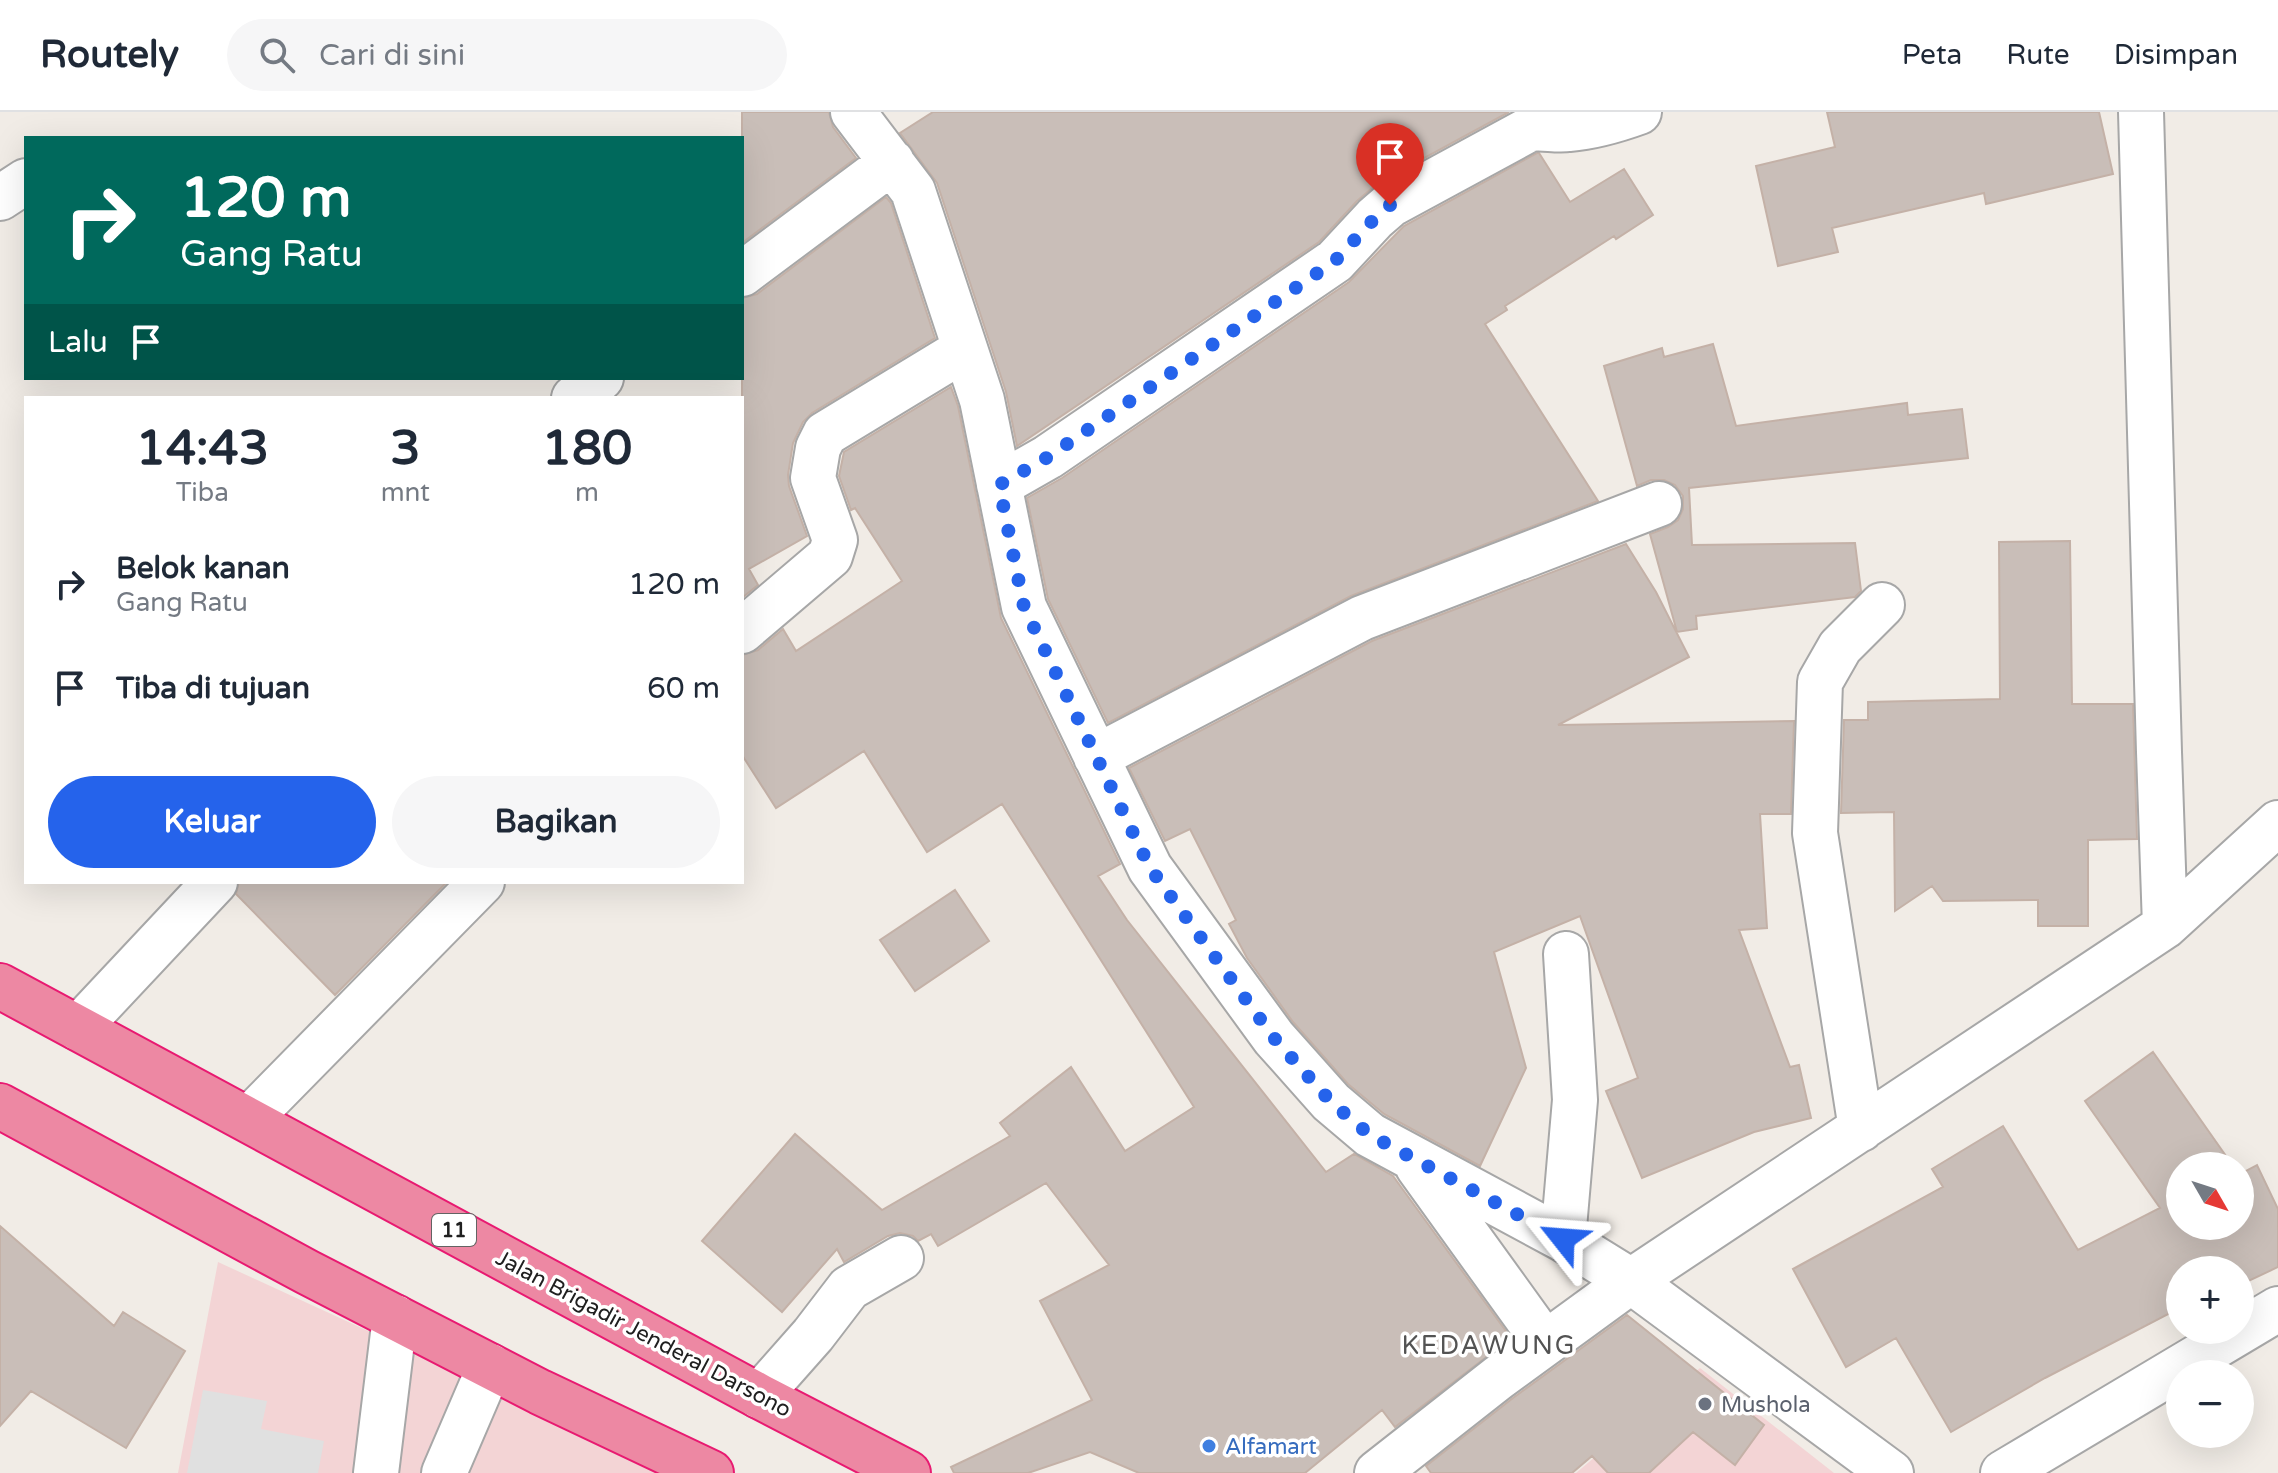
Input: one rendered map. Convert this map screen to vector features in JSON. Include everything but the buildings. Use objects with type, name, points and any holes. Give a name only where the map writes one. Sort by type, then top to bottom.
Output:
[{"type":"highway","name":"Jalan Brigadir Jenderal Darsono","points":[[0,986],[759,1396],[908,1473]]},
{"type":"highway","points":[[0,1106],[307,1272],[490,1366],[711,1473]]},
{"type":"street","points":[[853,112],[913,191],[982,400],[1024,607],[1150,868],[1274,1038],[1331,1102],[1370,1135],[1563,1239],[1631,1281],[1891,1473]]},
{"type":"street","points":[[999,485],[1048,457],[1335,261],[1390,205],[1530,129],[1545,127],[1565,130],[1621,119],[1639,112]]},
{"type":"street","points":[[2141,112],[2165,926]]},
{"type":"street","points":[[744,273],[892,162]]},
{"type":"street","points":[[0,198],[24,182]]},
{"type":"street","points":[[744,629],[830,556],[835,540],[813,478],[818,448],[825,434],[965,349]]},
{"type":"street","points":[[577,396],[598,380]]},
{"type":"street","points":[[1096,757],[1362,618],[1659,504]]},
{"type":"street","points":[[1861,1129],[1815,833],[1820,682],[1840,647],[1882,605]]},
{"type":"street","points":[[1377,1473],[1631,1281],[2165,926],[2278,823]]},
{"type":"street","points":[[78,1028],[213,884]]},
{"type":"street","points":[[249,1119],[480,884]]},
{"type":"street","points":[[1563,1239],[1575,1100],[1566,954]]},
{"type":"street","points":[[1412,1159],[1545,1343]]},
{"type":"street","points":[[759,1396],[813,1335],[849,1288],[901,1258]]},
{"type":"street","points":[[2003,1473],[2278,1309]]},
{"type":"street","points":[[376,1473],[395,1317]]},
{"type":"street","points":[[444,1473],[490,1366]]},
{"type":"shaded area","points":[[218,1262],[677,1473],[178,1473]]},
{"type":"shaded area","points":[[1700,1368],[1834,1473],[1576,1473]]},
{"type":"shaded area","points":[[203,1390],[267,1401],[261,1429],[324,1441],[318,1473],[187,1473]]},
{"type":"place","name":"Mushola","points":[[1705,1404]]},
{"type":"place","name":"Alfamart","points":[[1209,1446]]},
{"type":"district","name":"KEDAWUNG","points":[[1489,1345]]},
{"type":"route","points":[[1390,205],[1335,261],[1048,457],[999,485],[1024,607],[1150,868],[1274,1038],[1331,1102],[1370,1135],[1563,1239]]}]
